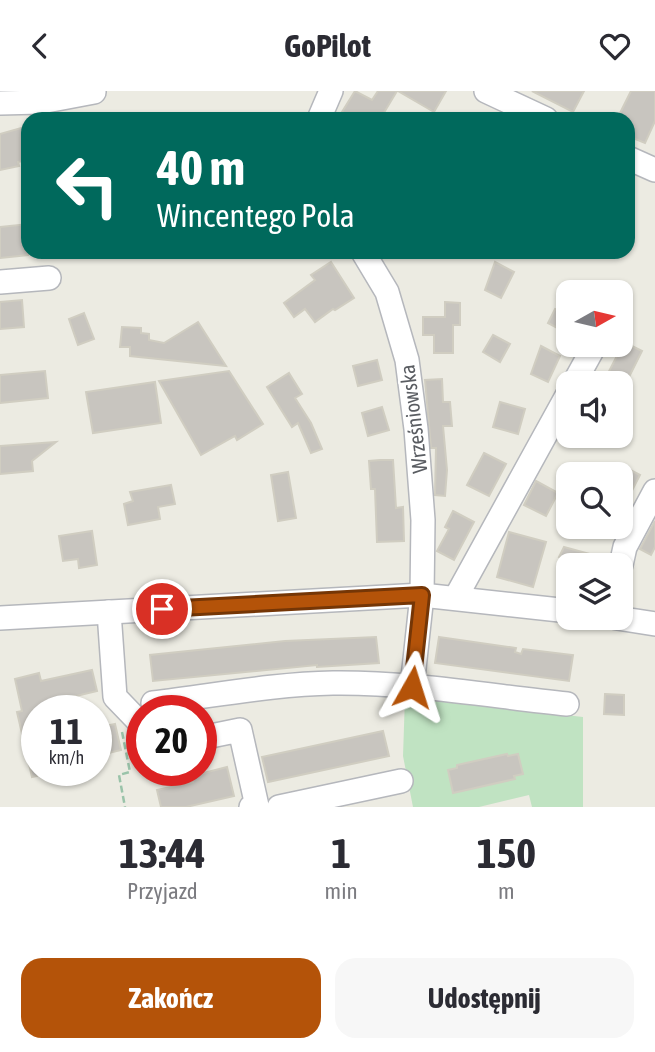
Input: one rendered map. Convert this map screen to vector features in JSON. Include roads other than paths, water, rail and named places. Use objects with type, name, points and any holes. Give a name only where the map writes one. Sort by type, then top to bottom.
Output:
[{"type":"street","points":[[322,112],[331,91]]},
{"type":"street","points":[[486,91],[531,112]]},
{"type":"street","points":[[0,103],[41,102],[94,92]]},
{"type":"street","points":[[635,161],[655,170]]},
{"type":"street","name":"Wrześniowska","points":[[367,259],[387,292],[407,361],[416,429],[423,520],[422,595],[412,687]]},
{"type":"street","points":[[0,282],[49,278]]},
{"type":"street","points":[[456,597],[556,416]]},
{"type":"street","points":[[624,553],[655,491]]},
{"type":"street","points":[[0,618],[422,595],[556,609]]},
{"type":"street","points":[[109,612],[115,697],[126,708]]},
{"type":"street","points":[[633,621],[655,624]]},
{"type":"street","points":[[217,695],[334,683],[412,687],[567,704]]},
{"type":"street","points":[[217,735],[240,730],[257,806],[251,807]]},
{"type":"street","points":[[279,807],[340,801],[401,781]]}]
